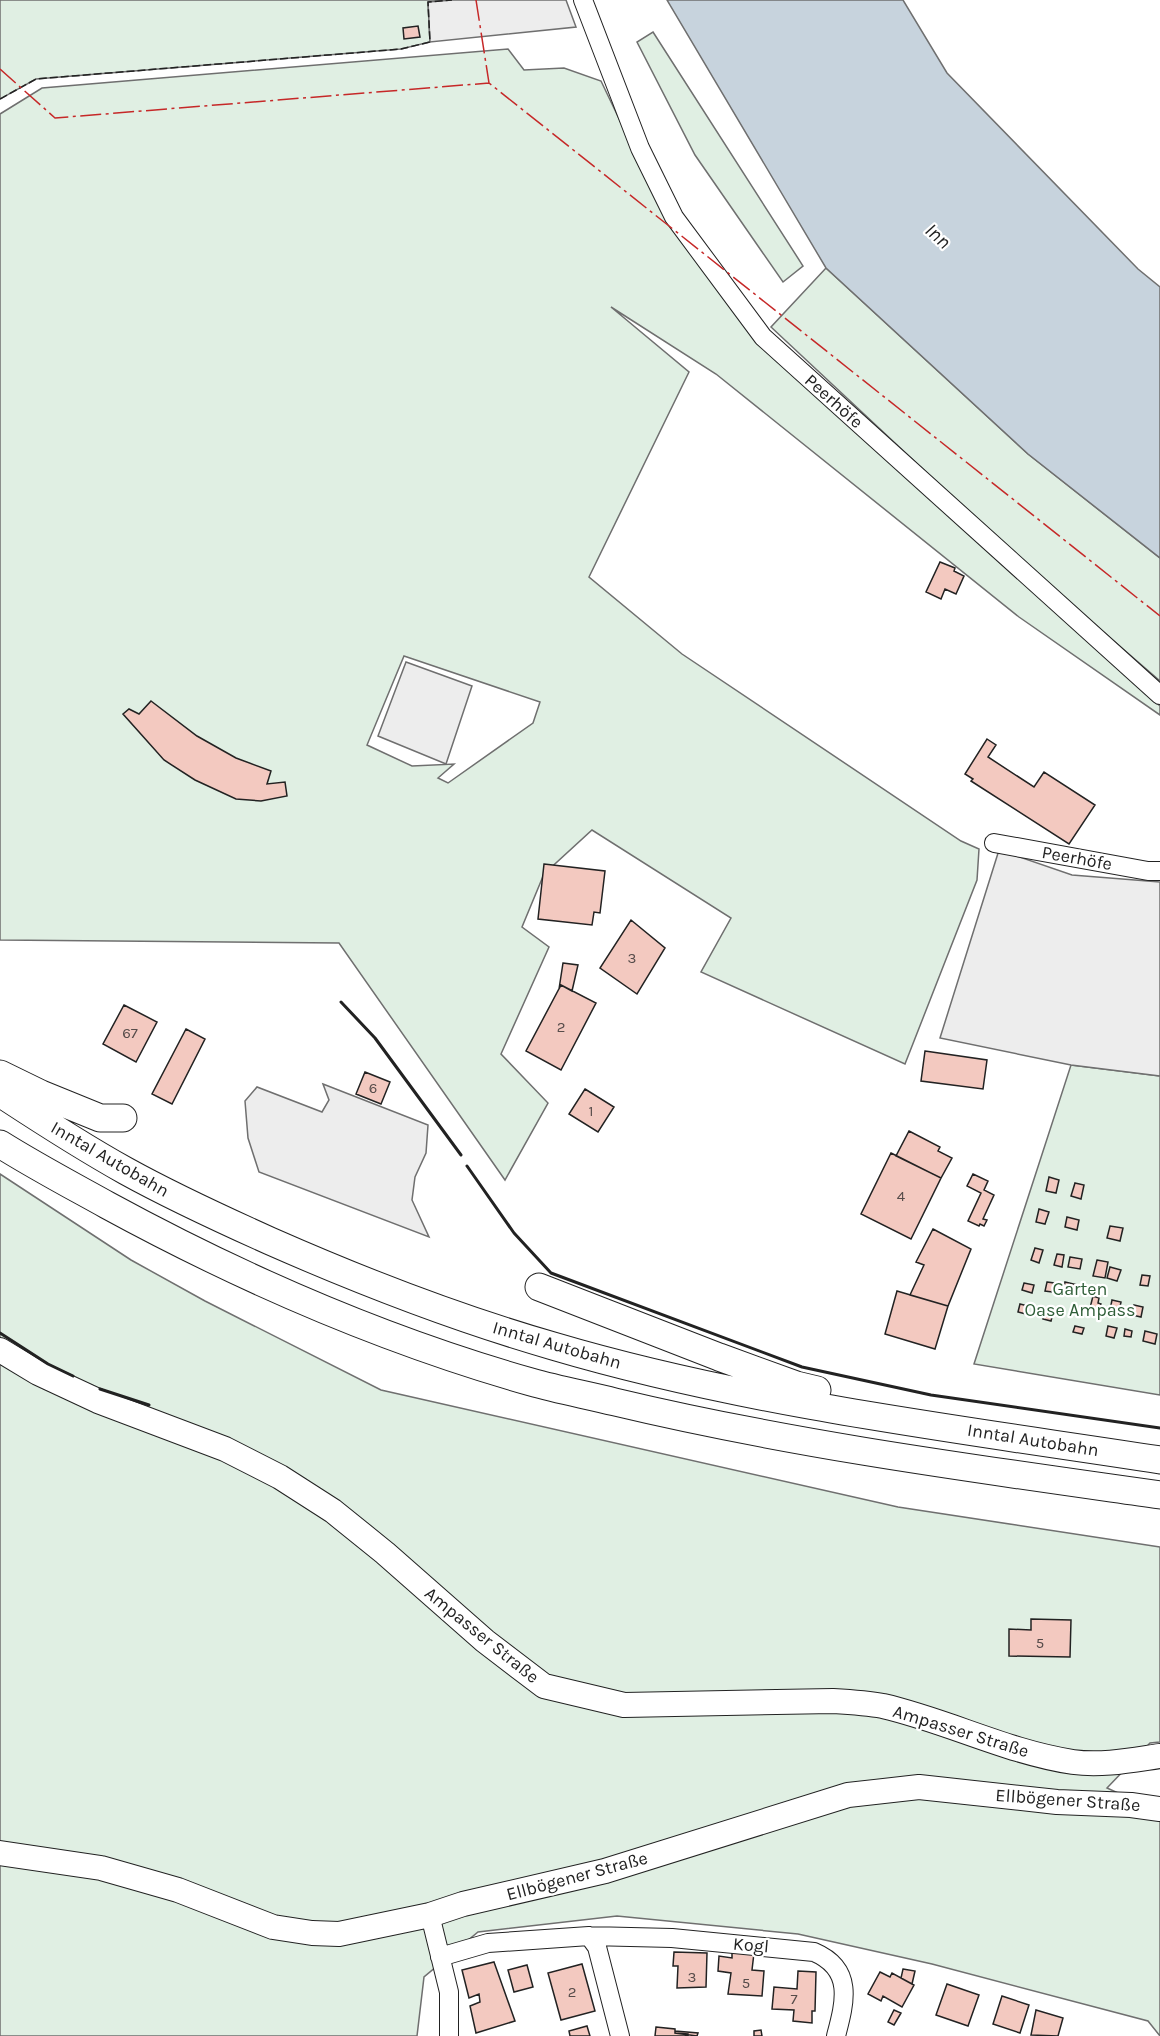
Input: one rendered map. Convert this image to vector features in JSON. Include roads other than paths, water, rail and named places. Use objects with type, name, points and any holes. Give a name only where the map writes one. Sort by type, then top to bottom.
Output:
[{"type":"highway","points":[[0,1074],[40,1094],[100,1118],[123,1118]]},
{"type":"highway","name":"Inntal Autobahn","points":[[0,1093],[126,1170],[194,1207],[350,1276],[460,1318],[556,1347],[713,1386],[880,1417],[1160,1460]]},
{"type":"highway","name":"Inntal Autobahn","points":[[0,1144],[173,1241],[326,1311],[532,1382],[696,1421],[868,1453],[1160,1495]]},
{"type":"highway","points":[[539,1287],[796,1385],[850,1398],[880,1417]]},
{"type":"main road","name":"Ampasser Straße","points":[[0,1350],[38,1374],[98,1401],[225,1449],[280,1477],[333,1511],[385,1553],[485,1641],[544,1686],[624,1705],[824,1701],[858,1703],[881,1706],[919,1716],[1000,1745],[1074,1762],[1103,1763],[1160,1756]]},
{"type":"main road","name":"Ellbögener Straße","points":[[0,1854],[101,1868],[178,1890],[257,1922],[289,1930],[339,1934],[429,1915],[464,1904],[605,1871],[848,1795],[919,1787],[1056,1802],[1131,1805],[1160,1809]]},
{"type":"street","name":"Peerhöfe","points":[[583,0],[640,148],[674,217],[763,337],[1160,695]]},
{"type":"street","name":"Peerhöfe","points":[[994,843],[1148,871],[1160,871]]},
{"type":"street","points":[[429,1915],[449,1992],[449,2036]]},
{"type":"street","points":[[589,1936],[597,1947],[620,2036]]},
{"type":"street","name":"Kogl","points":[[440,1957],[488,1943],[589,1936],[672,1938],[814,1952],[832,1962],[842,1979],[844,2000],[836,2036]]},
{"type":"water","name":"Inn","points":[[667,0],[903,0],[947,73],[1138,269],[1160,287],[1160,558],[1028,454],[826,268]]},
{"type":"park label","name":"Garten Oase Ampass","points":[[1080,1299]]}]
